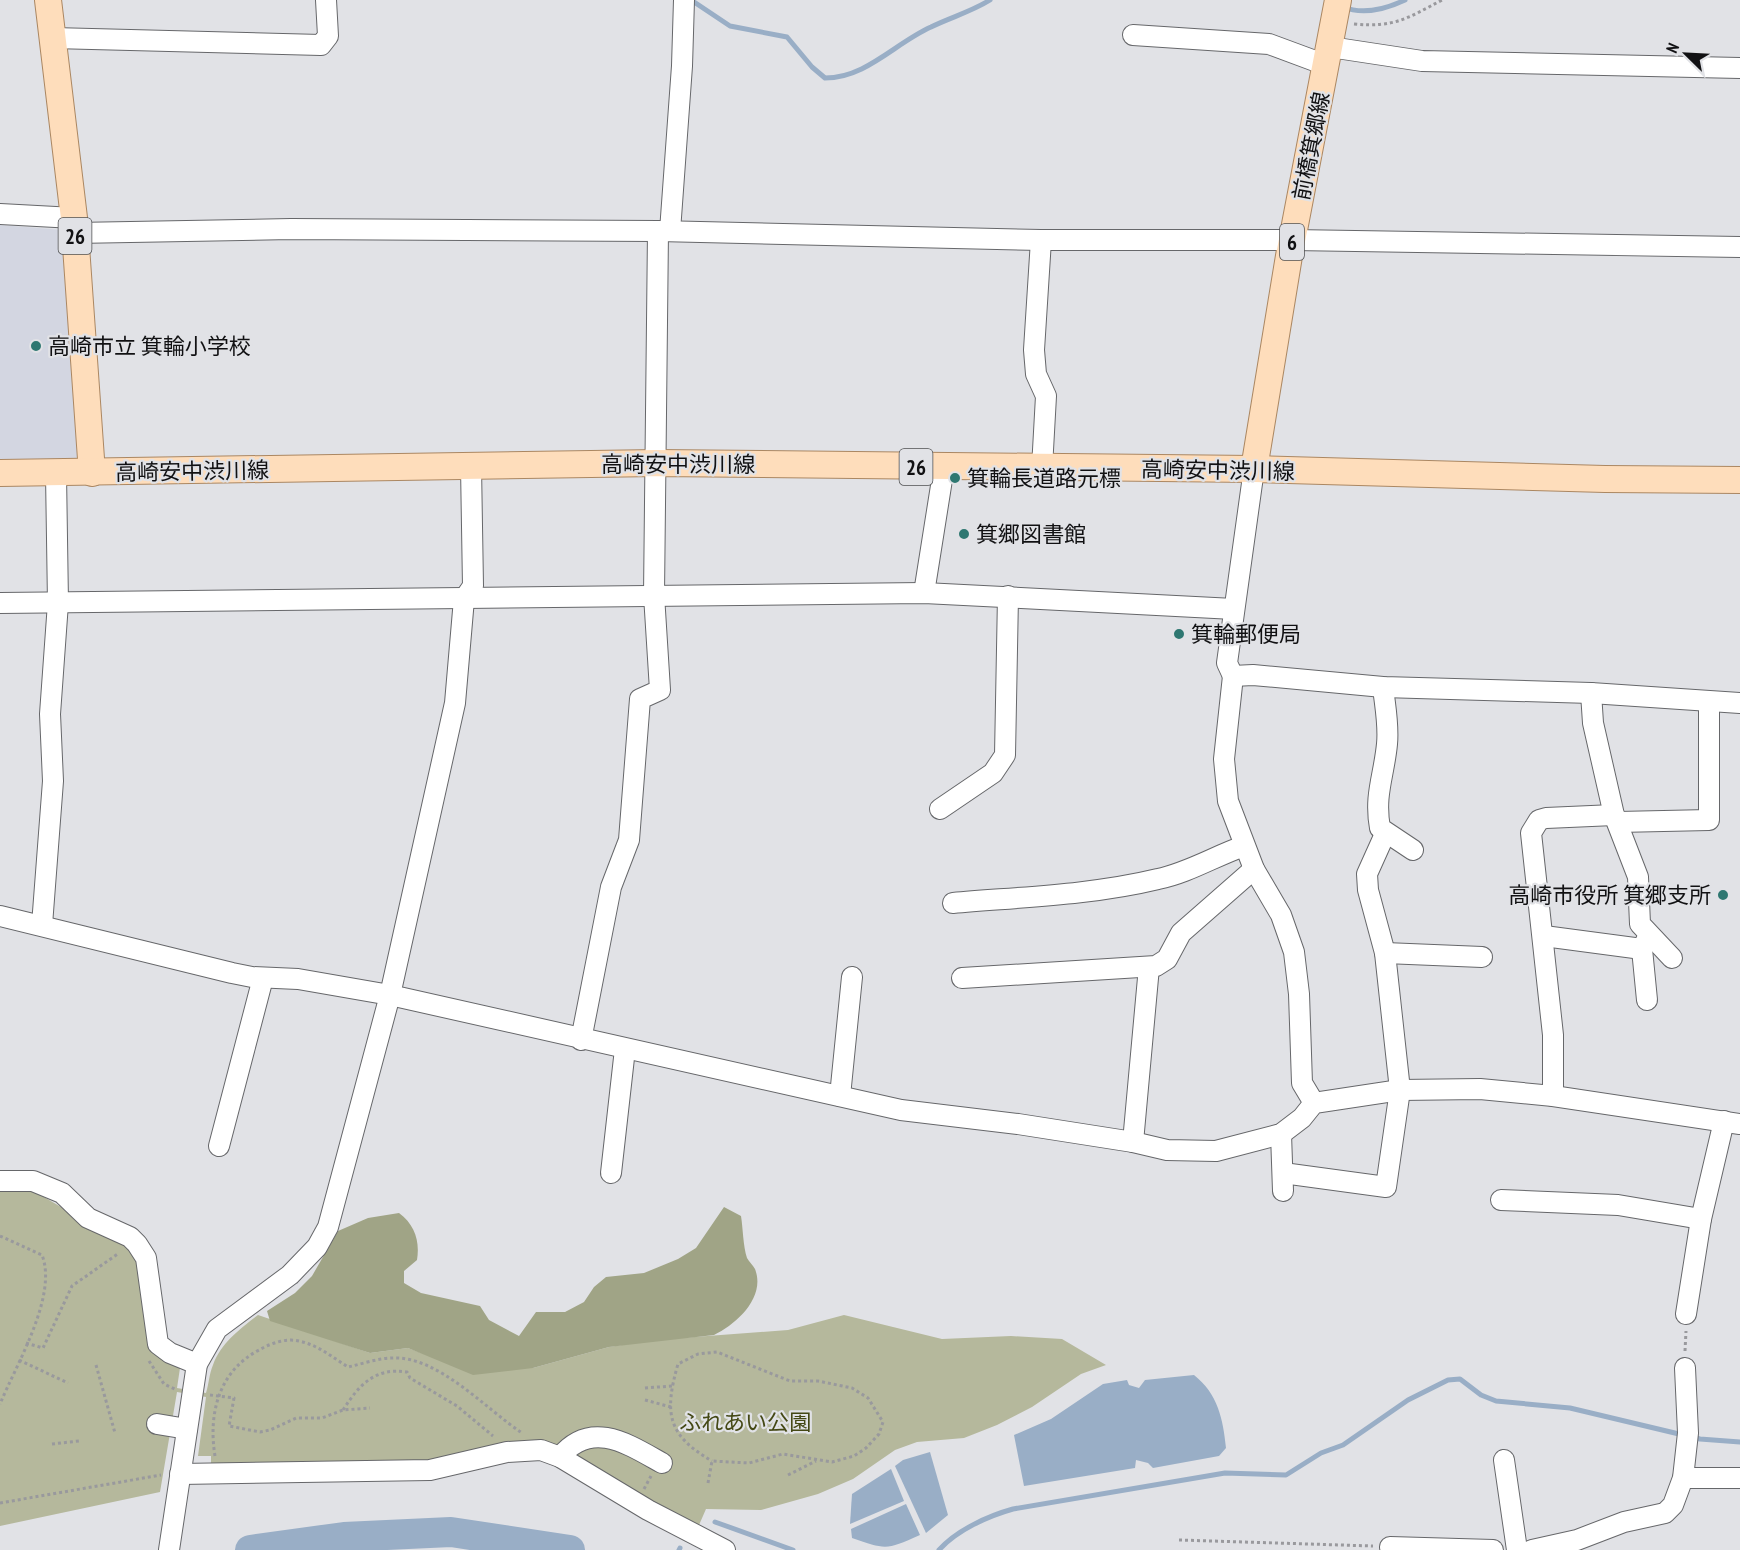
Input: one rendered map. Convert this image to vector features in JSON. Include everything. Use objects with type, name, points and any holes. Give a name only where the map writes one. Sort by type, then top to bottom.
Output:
[{"type":"main road","name":"高崎安中渋川線","points":[[48,0],[75,226],[92,473],[657,463],[1254,469],[1605,479],[1740,480]]},
{"type":"main road","name":"前橋箕郷線","points":[[1254,469],[1332,30]]},
{"type":"main road","points":[[0,473],[92,473]]},
{"type":"street","points":[[53,38],[321,45],[328,36],[326,0]]},
{"type":"street","points":[[580,1040],[611,887],[629,840],[640,699],[660,690],[654,595],[664,231],[681,4]]},
{"type":"street","points":[[1133,35],[1269,44],[1315,62],[1332,30],[1422,61],[1740,68]]},
{"type":"street","points":[[0,214],[75,226],[291,230],[664,231],[1041,240],[1293,240],[1740,247]]},
{"type":"street","points":[[1041,240],[1034,350],[1036,374],[1046,396],[1042,468]]},
{"type":"street","points":[[169,1550],[176,1477],[187,1429],[197,1364],[217,1329],[291,1275],[317,1247],[328,1227],[390,995],[455,703],[464,599],[473,586],[471,466]]},
{"type":"street","points":[[924,593],[944,467]]},
{"type":"street","points":[[1254,469],[1227,663],[1233,676],[1224,759],[1228,801],[1244,846],[1254,869],[1281,915],[1294,952],[1299,994],[1302,1083],[1314,1103]]},
{"type":"street","points":[[42,925],[53,781],[50,714],[58,603],[56,474]]},
{"type":"street","points":[[0,603],[924,593],[1234,609]]},
{"type":"street","points":[[940,809],[993,773],[1005,755],[1008,596]]},
{"type":"street","points":[[1233,676],[1253,675],[1383,687],[1591,693],[1740,703]]},
{"type":"street","points":[[1383,687],[1387,744],[1377,792],[1380,828],[1385,834],[1413,850]]},
{"type":"street","points":[[1591,693],[1593,723],[1616,818],[1638,877],[1640,924],[1645,942],[1647,1000]]},
{"type":"street","points":[[1553,1096],[1553,1035],[1531,833],[1534,825],[1546,818],[1709,820],[1709,702]]},
{"type":"street","points":[[1281,1134],[1283,1182],[1386,1187],[1400,1090],[1385,953],[1368,890],[1367,874],[1385,834]]},
{"type":"street","points":[[953,903],[1083,891],[1159,879],[1244,846]]},
{"type":"street","points":[[962,978],[1149,967],[1167,959],[1181,933],[1254,869]]},
{"type":"street","points":[[0,916],[232,973],[263,978],[298,979],[390,995],[580,1040],[902,1110],[1133,1142],[1167,1150],[1216,1151],[1281,1134],[1302,1118],[1314,1103],[1400,1090],[1480,1089],[1553,1096],[1732,1123],[1701,1220],[1686,1314]]},
{"type":"street","points":[[1544,936],[1645,942],[1672,958]]},
{"type":"street","points":[[1385,953],[1482,957]]},
{"type":"street","points":[[1133,1142],[1149,967]]},
{"type":"street","points":[[840,1096],[852,977]]},
{"type":"street","points":[[219,1146],[263,978]]},
{"type":"street","points":[[611,1173],[625,1049]]},
{"type":"street","points":[[0,1180],[33,1181],[62,1193],[88,1218],[129,1237],[137,1244],[146,1258],[149,1333],[161,1348],[197,1364]]},
{"type":"street","points":[[1501,1200],[1618,1205],[1701,1220]]},
{"type":"street","points":[[1532,1550],[1578,1540],[1624,1522],[1665,1513],[1673,1504],[1683,1478],[1688,1433],[1685,1368]]},
{"type":"street","points":[[158,1424],[187,1429]]},
{"type":"street","points":[[560,1457],[570,1445],[583,1438],[601,1437],[630,1445],[662,1463]]},
{"type":"street","points":[[176,1477],[430,1470],[507,1452],[533,1450],[560,1457],[648,1510],[725,1550]]},
{"type":"street","points":[[1504,1460],[1517,1550]]},
{"type":"street","points":[[1683,1478],[1740,1478]]},
{"type":"street","points":[[1390,1547],[1493,1550]]},
{"type":"path","points":[[1332,30],[1382,27],[1412,16],[1442,0]]},
{"type":"path","points":[[0,1236],[42,1255],[45,1263],[45,1278],[38,1319],[0,1404]]},
{"type":"path","points":[[26,1343],[43,1348],[72,1286],[118,1252],[125,1254]]},
{"type":"path","points":[[1685,1368],[1686,1314]]},
{"type":"path","points":[[216,1461],[211,1440],[218,1395],[225,1379],[236,1366],[272,1343],[297,1341],[312,1345],[348,1367],[392,1358],[414,1359],[433,1366],[507,1424],[533,1440],[533,1450]]},
{"type":"path","points":[[717,1352],[790,1381],[818,1381],[852,1388],[868,1398],[883,1422],[879,1434],[866,1448],[854,1456],[832,1462],[783,1454],[749,1463],[712,1461],[684,1443],[677,1431],[671,1407],[672,1386],[678,1364],[683,1360],[698,1353],[717,1352]]},
{"type":"path","points":[[19,1360],[68,1383]]},
{"type":"path","points":[[96,1365],[115,1433]]},
{"type":"path","points":[[343,1410],[363,1382],[381,1372],[407,1372],[410,1378],[457,1406],[495,1438]]},
{"type":"path","points":[[164,1384],[182,1391]]},
{"type":"path","points":[[645,1389],[672,1386]]},
{"type":"path","points":[[202,1394],[234,1398],[229,1426],[260,1432],[296,1418],[322,1418],[343,1410],[370,1408]]},
{"type":"path","points":[[645,1400],[671,1407]]},
{"type":"path","points":[[52,1444],[78,1441]]},
{"type":"path","points":[[788,1475],[818,1460]]},
{"type":"path","points":[[708,1483],[712,1461]]},
{"type":"path","points":[[0,1503],[176,1477]]},
{"type":"path","points":[[1179,1540],[1390,1547]]},
{"type":"shaded area","name":"高崎市立 箕輪小学校","points":[[0,225],[63,230],[80,463],[0,462]]},
{"type":"green space","name":"ふれあい公園","points":[[0,1186],[32,1190],[136,1251],[159,1354],[180,1368],[177,1388],[206,1393],[216,1357],[232,1337],[258,1315],[370,1353],[408,1348],[435,1358],[533,1368],[609,1347],[654,1340],[788,1330],[844,1315],[942,1339],[1011,1336],[1062,1339],[1106,1365],[1081,1374],[1032,1407],[997,1425],[964,1438],[917,1442],[895,1450],[853,1479],[818,1494],[761,1510],[706,1509],[696,1532],[574,1459],[211,1464],[211,1456],[198,1456],[206,1397],[177,1392],[160,1492],[0,1526]]},
{"type":"green space","points":[[724,1207],[741,1216],[746,1253],[755,1269],[757,1279],[753,1299],[747,1308],[732,1324],[714,1335],[609,1347],[533,1368],[473,1375],[408,1348],[370,1353],[270,1321],[267,1311],[295,1293],[312,1276],[338,1231],[368,1218],[399,1213],[413,1228],[418,1246],[417,1260],[404,1271],[404,1283],[421,1293],[480,1306],[489,1320],[519,1336],[536,1312],[565,1312],[584,1302],[594,1287],[606,1277],[644,1273],[678,1259],[696,1248]]},
{"type":"water","points":[[1194,1375],[1209,1390],[1221,1417],[1226,1448],[1219,1456],[1153,1468],[1148,1463],[1136,1460],[1135,1468],[1024,1486],[1014,1435],[1051,1419],[1103,1384],[1127,1380],[1129,1385],[1139,1388],[1145,1380]]},
{"type":"water","points":[[930,1452],[948,1515],[926,1533],[895,1466],[903,1460]]},
{"type":"water","points":[[891,1469],[904,1501],[850,1524],[852,1494]]},
{"type":"water","points":[[906,1504],[920,1535],[886,1547],[852,1538],[851,1529]]},
{"type":"waterway","points":[[691,0],[730,26],[787,37],[812,67],[825,78],[840,76],[867,66],[938,23],[990,0]]},
{"type":"waterway","points":[[1343,7],[1366,11],[1405,0]]},
{"type":"waterway","points":[[939,1550],[955,1536],[973,1525],[1013,1509],[1225,1473],[1286,1475],[1321,1453],[1343,1445],[1408,1400],[1448,1380],[1460,1379],[1481,1395],[1496,1401],[1570,1408],[1700,1439],[1740,1442]]},
{"type":"waterway","points":[[715,1522],[793,1550]]},
{"type":"waterway","points":[[250,1550],[344,1537],[451,1532],[570,1550]]},
{"type":"place","name":"高崎市立 箕輪小学校","points":[[36,346]]},
{"type":"place","name":"箕輪長道路元標","points":[[955,478]]},
{"type":"place","name":"箕郷図書館","points":[[964,534]]},
{"type":"place","name":"箕輪郵便局","points":[[1179,634]]},
{"type":"place","name":"高崎市役所 箕郷支所","points":[[1723,895]]}]
